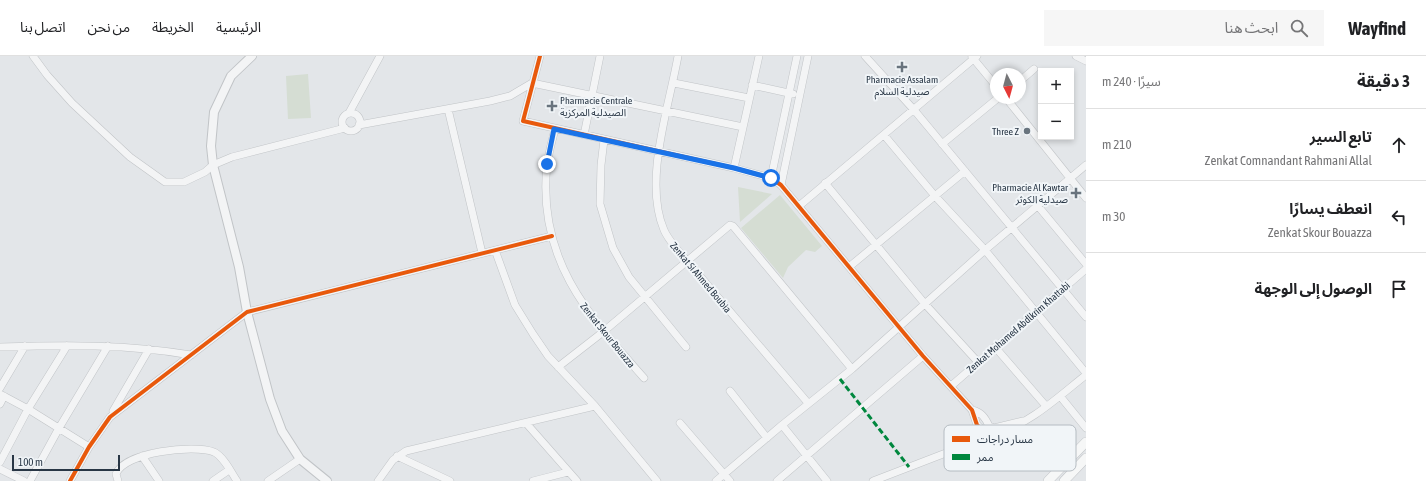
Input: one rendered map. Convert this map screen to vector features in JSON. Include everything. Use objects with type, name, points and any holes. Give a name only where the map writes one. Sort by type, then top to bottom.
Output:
[{"type":"main road","points":[[1076,453],[1086,442]]},
{"type":"main road","points":[[1076,468],[1086,458]]},
{"type":"main road","points":[[1050,480],[1059,471]]},
{"type":"main road","points":[[1064,481],[1074,471]]},
{"type":"street","points":[[33,56],[47,75],[72,103],[130,157],[165,182],[184,182],[205,172],[213,165],[246,152],[345,128],[353,130],[359,125],[510,96],[532,83],[743,127]]},
{"type":"street","points":[[252,56],[231,76],[214,112],[211,146],[213,165],[239,267],[247,312],[270,399],[282,431],[300,459],[327,481]]},
{"type":"street","points":[[345,128],[342,124],[343,118],[349,113],[380,56]]},
{"type":"street","points":[[540,56],[523,121],[734,168],[771,178],[781,185],[923,356],[972,410],[976,425]]},
{"type":"street","points":[[584,135],[600,56]]},
{"type":"street","name":"Zenkat Si Ahmed Boubia","points":[[678,56],[674,83],[659,151],[656,179],[657,207],[664,231],[808,403]]},
{"type":"street","points":[[734,168],[759,56]]},
{"type":"street","points":[[771,178],[797,56]]},
{"type":"street","points":[[781,185],[808,56]]},
{"type":"street","points":[[865,56],[915,110],[1086,317]]},
{"type":"street","points":[[1076,56],[1086,61]]},
{"type":"street","points":[[799,206],[915,110],[974,57],[990,78]]},
{"type":"street","points":[[1026,76],[1034,70]]},
{"type":"street","points":[[674,83],[749,98]]},
{"type":"street","points":[[752,85],[800,96]]},
{"type":"street","points":[[942,144],[991,104]]},
{"type":"street","points":[[1011,104],[1086,198]]},
{"type":"street","points":[[448,109],[482,253]]},
{"type":"street","points":[[349,113],[355,114],[358,118],[359,125]]},
{"type":"street","name":"Zenkat Skour Bouazza","points":[[554,129],[547,164],[546,200],[552,236],[566,276],[576,295],[603,332],[644,378]]},
{"type":"street","points":[[884,135],[935,196],[985,250],[1086,374],[1060,396],[1027,420],[1010,425]]},
{"type":"street","points":[[604,140],[601,165],[600,204],[613,248],[630,277],[686,347]]},
{"type":"street","points":[[716,481],[808,403],[852,369],[898,326],[985,250],[1086,165]]},
{"type":"street","points":[[849,267],[965,172]]},
{"type":"street","points":[[825,183],[925,304],[978,361]]},
{"type":"street","points":[[1038,206],[1086,264]]},
{"type":"street","points":[[558,367],[646,297],[728,226],[734,226],[852,369]]},
{"type":"street","points":[[110,417],[247,312],[552,236]]},
{"type":"street","points":[[496,250],[515,305],[548,356],[595,406],[657,481]]},
{"type":"street","name":"Zenkat Mohamed Abdlkrim Khattabi","points":[[951,386],[995,346],[1086,269]]},
{"type":"street","points":[[0,388],[25,346]]},
{"type":"street","points":[[0,462],[28,409],[67,346]]},
{"type":"street","points":[[0,347],[108,346],[149,348],[191,355]]},
{"type":"street","points":[[30,481],[59,428],[108,346]]},
{"type":"street","points":[[995,346],[1046,406]]},
{"type":"street","points":[[70,481],[89,447],[110,417],[149,348]]},
{"type":"street","points":[[777,481],[923,356]]},
{"type":"street","points":[[730,391],[767,438]]},
{"type":"street","points":[[0,404],[2,395],[28,409],[89,447]]},
{"type":"street","points":[[1060,396],[1086,428]]},
{"type":"street","points":[[378,481],[398,456],[411,450],[595,406]]},
{"type":"street","points":[[972,410],[984,416],[987,425]]},
{"type":"street","points":[[526,423],[577,481]]},
{"type":"street","points":[[680,423],[730,481]]},
{"type":"street","points":[[782,425],[827,481]]},
{"type":"street","points":[[118,481],[116,474],[118,469],[142,456],[158,452],[207,450],[218,455],[237,481]]},
{"type":"street","points":[[873,481],[944,454]]},
{"type":"street","points":[[142,456],[159,481]]},
{"type":"street","points":[[398,456],[450,481]]},
{"type":"street","points":[[268,481],[300,459]]},
{"type":"street","points":[[0,469],[24,481]]},
{"type":"street","points":[[213,481],[229,470]]},
{"type":"street","points":[[533,481],[568,472]]},
{"type":"shaded area","points":[[308,74],[311,118],[288,119],[286,76]]},
{"type":"shaded area","points":[[738,187],[772,194],[740,222]]},
{"type":"shaded area","points":[[780,195],[822,246],[815,252],[806,250],[788,267],[783,278],[741,228]]},
{"type":"marked path","points":[[840,379],[909,467]]},
{"type":"cycle path","points":[[540,56],[523,121],[734,168],[771,178],[781,185],[923,356],[972,410],[977,425]]},
{"type":"cycle path","points":[[70,481],[89,447],[110,417],[247,312],[552,236]]},
{"type":"place","name":"Pharmacie Assalam صيدلية السلام","points":[[902,67]]},
{"type":"place","name":"Pharmacie Centrale الصيدلية المركزية","points":[[552,106]]},
{"type":"place","name":"Three Z","points":[[1027,131]]},
{"type":"place","name":"Pharmacie Al Kawtar صيدلية الكوثر","points":[[1076,193]]},
{"type":"route","points":[[547,164],[554,129],[734,168],[771,178]]}]
